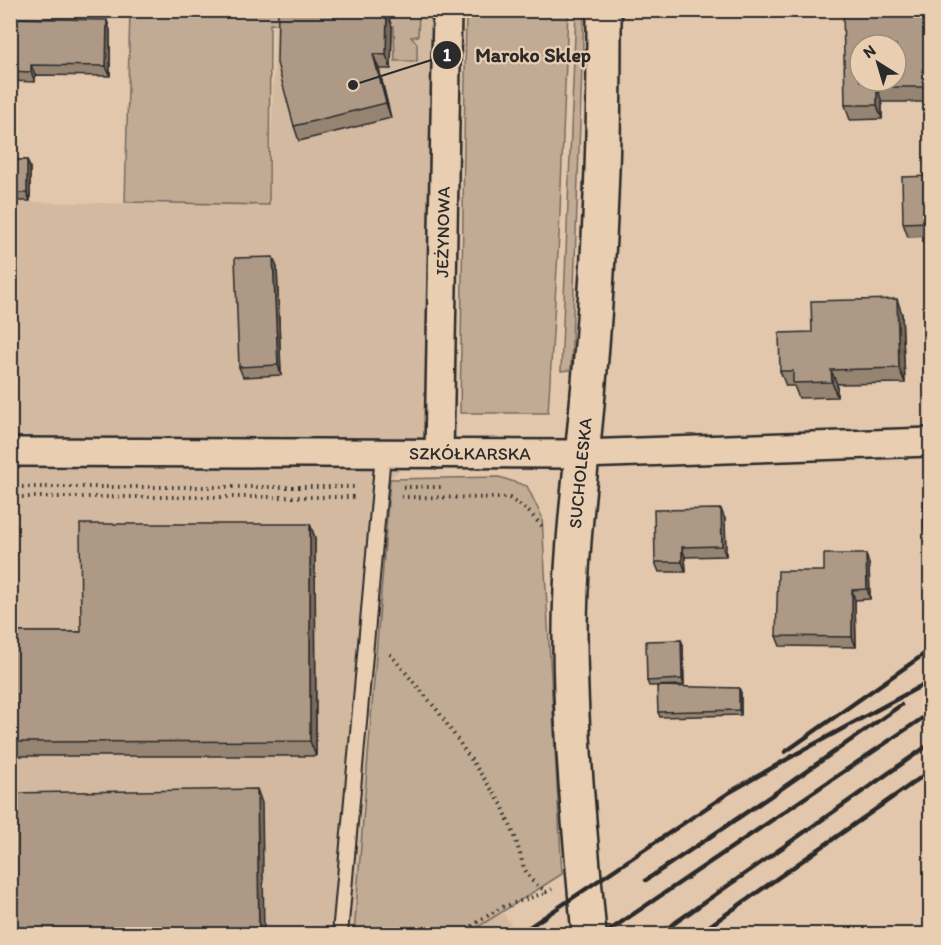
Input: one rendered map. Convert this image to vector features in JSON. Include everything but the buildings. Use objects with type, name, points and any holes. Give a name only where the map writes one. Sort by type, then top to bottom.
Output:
[{"type":"street","name":"JEŻYNOWA","points":[[439,454],[447,10]]},
{"type":"street","name":"SUCHOLESKA","points":[[589,934],[576,795],[570,632],[572,568],[589,383],[598,249],[603,136],[604,10]]},
{"type":"street","name":"SZKÓŁKARSKA","points":[[10,452],[581,454],[930,442]]},
{"type":"lane","points":[[340,934],[382,454]]},
{"type":"path","points":[[10,487],[379,492],[509,498]]},
{"type":"path","points":[[10,497],[379,492],[451,487]]},
{"type":"path","points":[[367,635],[386,649],[438,711],[502,805],[524,868],[531,880],[546,892]]},
{"type":"path","points":[[463,934],[502,907],[546,892],[583,872]]},
{"type":"shaded area","points":[[130,11],[419,11],[418,36],[411,37],[417,43],[417,61],[395,61],[394,26],[270,24],[269,205],[125,202]]},
{"type":"shaded area","points":[[276,11],[441,11],[453,420],[390,479],[354,934],[11,934],[13,202],[269,205]]},
{"type":"shaded area","points":[[466,11],[568,11],[559,236],[548,413],[460,413]]},
{"type":"shaded area","points":[[576,11],[584,12],[571,370],[561,371]]},
{"type":"shaded area","points":[[499,477],[527,486],[542,517],[562,874],[467,934],[354,934],[390,479]]},
{"type":"shaded area","points":[[495,901],[517,934],[438,934]]},
{"type":"railway","points":[[785,752],[930,650]]},
{"type":"railway","points":[[519,934],[730,792],[930,681]]},
{"type":"railway","points":[[646,880],[901,705]]},
{"type":"railway","points":[[604,934],[930,713]]},
{"type":"railway","points":[[659,934],[930,744]]},
{"type":"railway","points":[[698,934],[930,771]]},
{"type":"railway","points":[[926,804],[930,801]]},
{"type":"place","name":"Maroko Sklep","points":[[353,85]]}]
